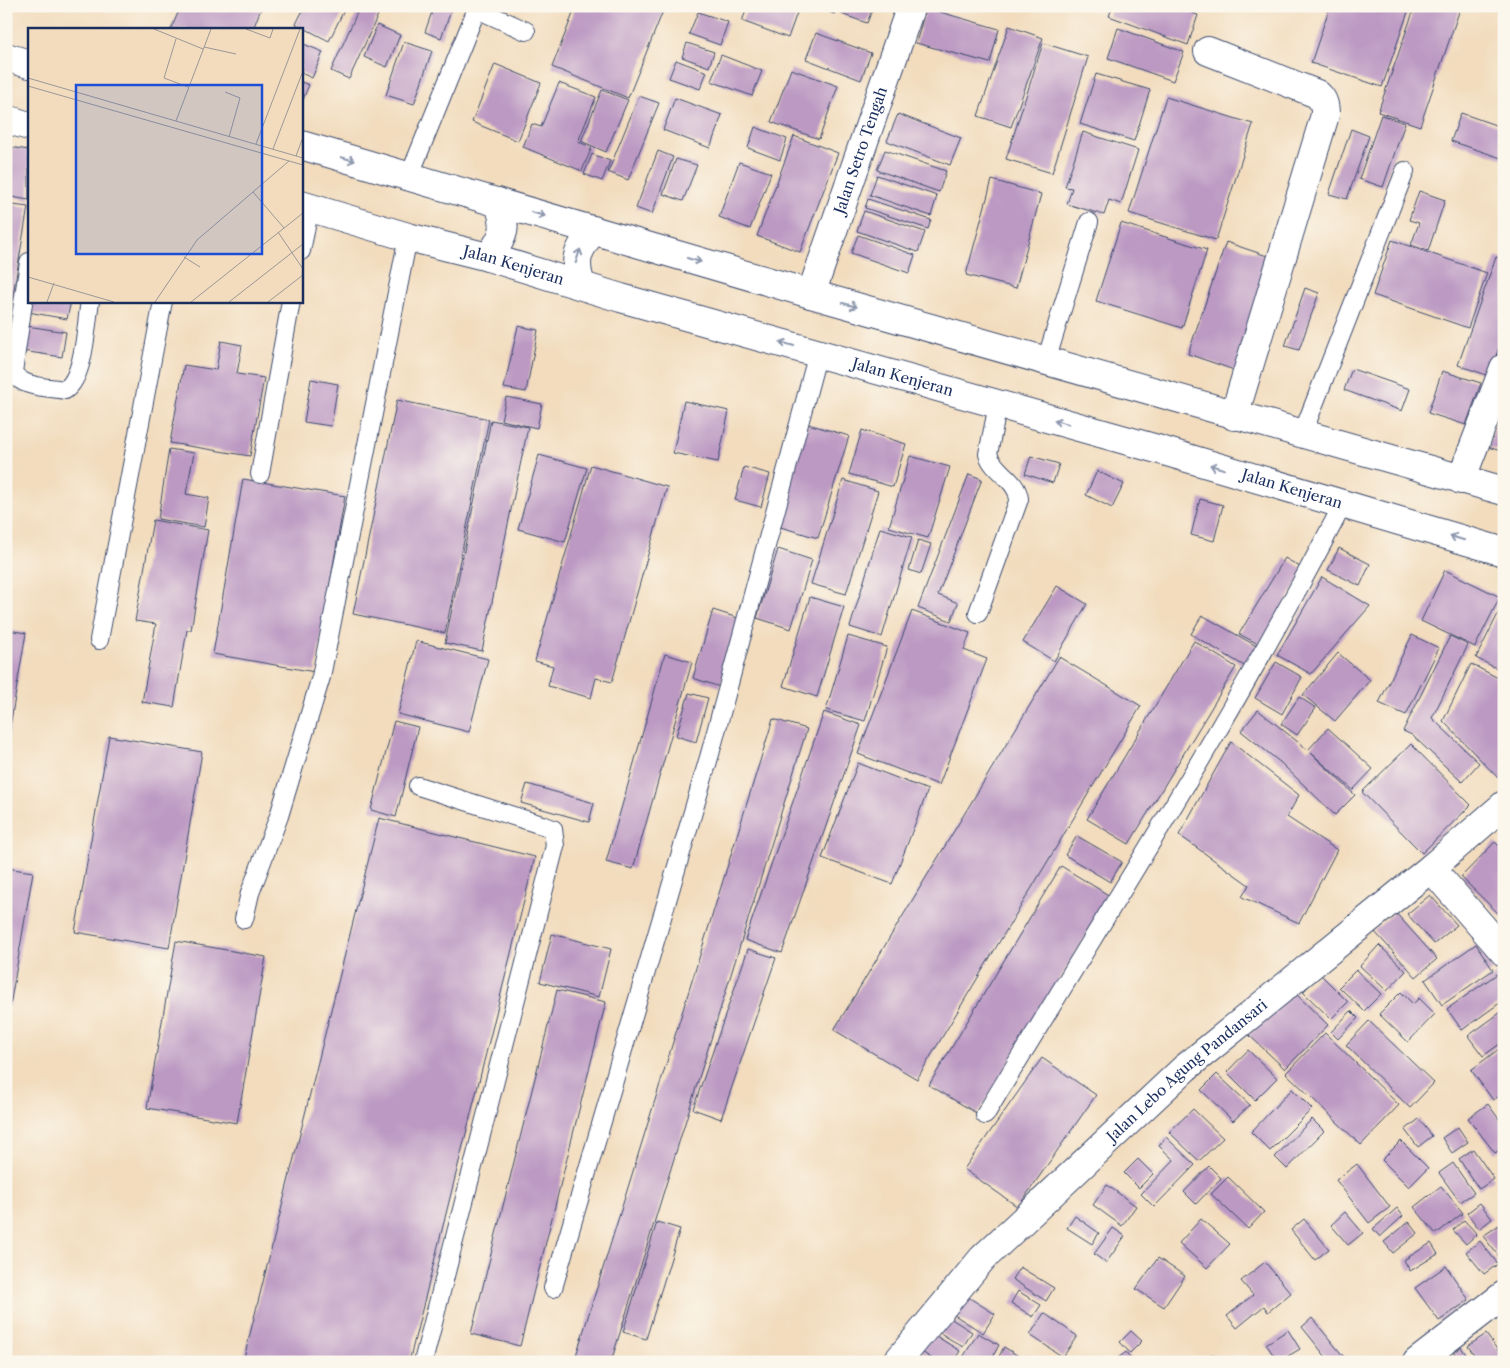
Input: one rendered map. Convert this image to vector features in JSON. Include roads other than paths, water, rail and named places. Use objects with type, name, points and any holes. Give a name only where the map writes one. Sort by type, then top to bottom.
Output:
[{"type":"main road","name":"Jalan Setro Tengah","points":[[811,294],[905,8]]},
{"type":"main road","points":[[1208,50],[1317,94],[1323,99],[1325,106],[1325,115],[1234,416]]},
{"type":"main road","points":[[6,57],[28,64]]},
{"type":"main road","points":[[6,119],[28,126]]},
{"type":"main road","points":[[302,145],[1234,416],[1504,491]]},
{"type":"main road","points":[[488,257],[498,245],[504,230],[505,220],[498,202]]},
{"type":"main road","name":"Jalan Kenjeran","points":[[306,206],[408,237],[488,257],[998,405],[1157,449],[1504,552]]},
{"type":"main road","points":[[581,285],[575,268],[576,261],[593,230]]},
{"type":"main road","points":[[1460,480],[1504,368]]},
{"type":"main road","name":"Jalan Lebo Agung Pandansari","points":[[897,1362],[982,1259],[1185,1068],[1431,868],[1504,805]]},
{"type":"main road","points":[[1431,868],[1504,952]]},
{"type":"main road","points":[[1417,1362],[1504,1295]]},
{"type":"lane","points":[[409,177],[477,7],[526,31]]},
{"type":"lane","points":[[1302,435],[1405,171]]},
{"type":"lane","points":[[302,243],[306,206]]},
{"type":"lane","points":[[1046,361],[1089,222]]},
{"type":"lane","points":[[244,919],[250,893],[279,816],[321,677],[408,237]]},
{"type":"lane","points":[[28,269],[13,372],[18,380],[65,390],[71,386],[78,375],[90,302]]},
{"type":"lane","points":[[98,640],[163,302]]},
{"type":"lane","points":[[260,474],[291,302]]},
{"type":"lane","points":[[553,1288],[710,754],[818,353]]},
{"type":"lane","points":[[978,613],[1019,499],[1017,490],[993,463],[988,454],[998,405]]},
{"type":"lane","points":[[985,1115],[1212,738],[1318,552],[1343,504]]},
{"type":"lane","points":[[418,786],[545,826],[553,829],[555,836],[553,855],[423,1362]]}]
